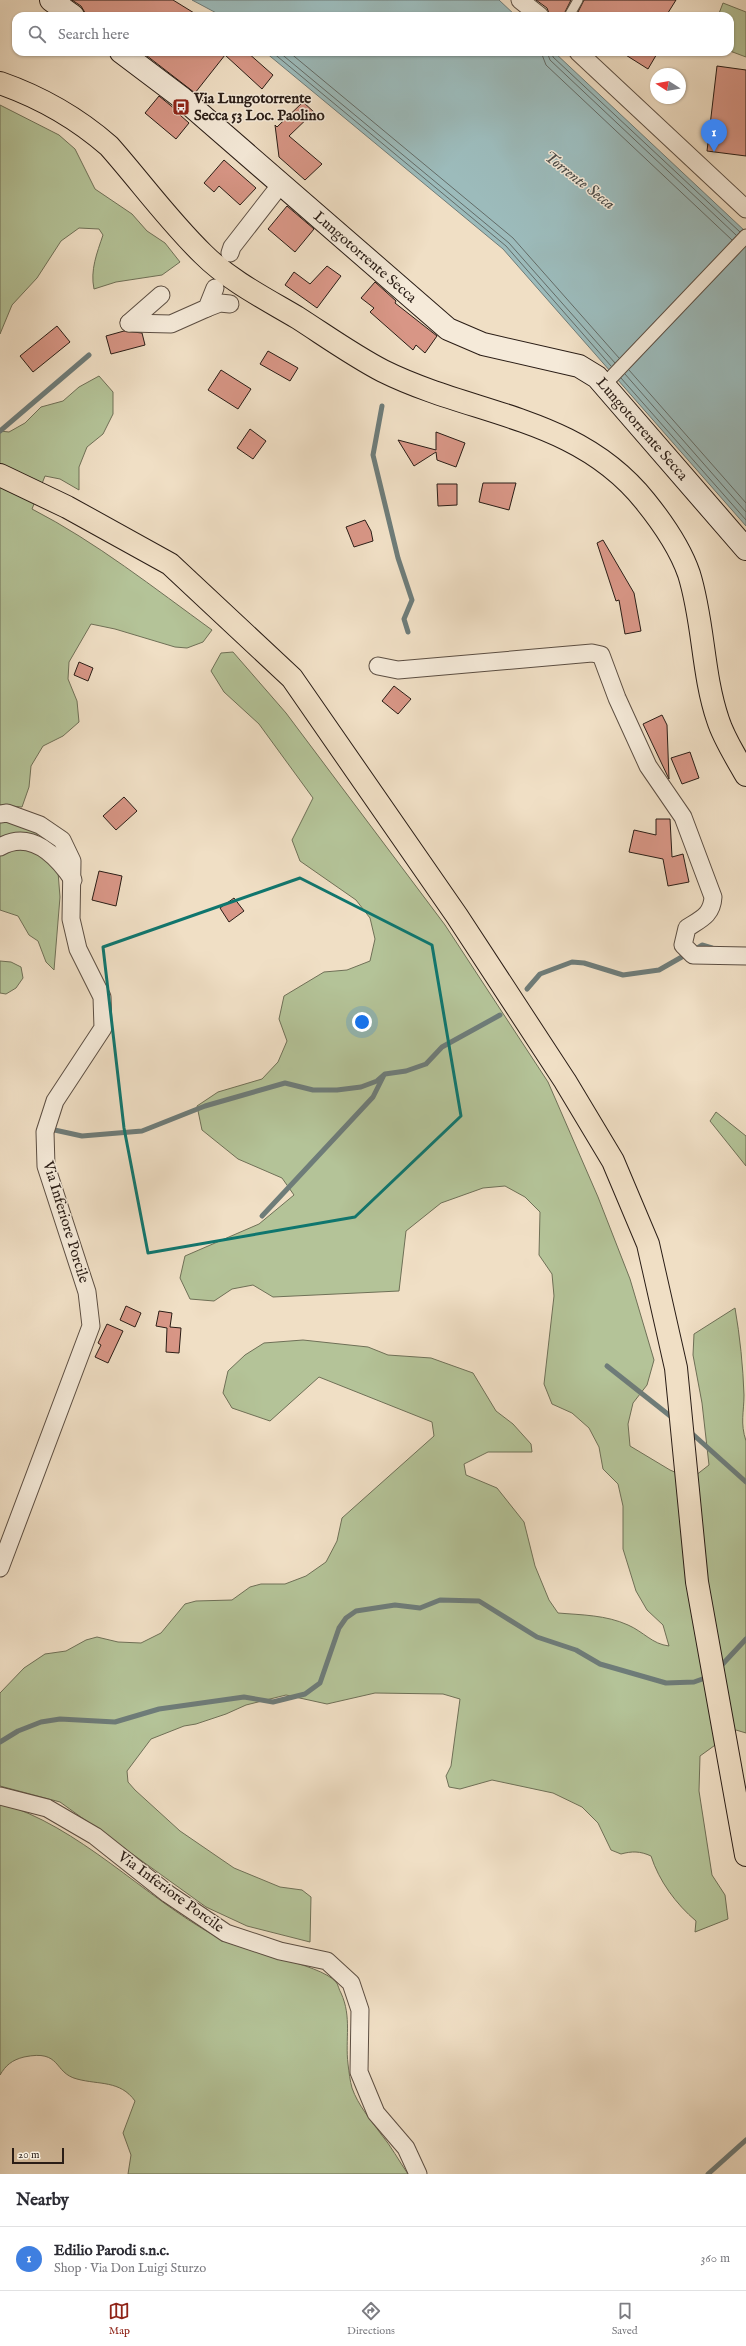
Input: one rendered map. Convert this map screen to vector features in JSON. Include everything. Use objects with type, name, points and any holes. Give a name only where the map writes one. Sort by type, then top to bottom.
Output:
[{"type":"highway","points":[[0,83],[55,108],[95,133],[109,146],[203,254],[241,284],[381,370],[436,394],[537,425],[586,450],[619,473],[655,515],[682,558],[689,574],[717,717],[726,740],[746,775]]},
{"type":"highway","points":[[0,475],[67,507],[170,564],[292,678],[457,916],[565,1081],[613,1161],[648,1244],[676,1368],[697,1582],[728,1763],[746,1855]]},
{"type":"main road","points":[[51,0],[68,12]]},
{"type":"main road","name":"Lungotorrente Secca","points":[[126,56],[182,98],[448,329],[477,342],[579,366],[597,377],[611,378],[746,549]]},
{"type":"street","points":[[520,0],[535,12]]},
{"type":"street","points":[[582,56],[746,209]]},
{"type":"street","points":[[230,253],[281,184]]},
{"type":"street","points":[[611,378],[746,236]]},
{"type":"street","points":[[207,308],[215,288]]},
{"type":"street","points":[[161,295],[128,323],[171,324],[220,303],[230,304]]},
{"type":"street","points":[[378,666],[398,670],[592,653],[601,655],[617,698],[648,766],[683,817],[713,897],[713,906],[708,914],[687,928],[683,945],[693,955],[746,956]]},
{"type":"street","name":"Via Inferiore Porcile","points":[[0,814],[7,813],[40,825],[62,840],[72,861],[73,880],[71,919],[78,949],[102,997],[103,1028],[55,1101],[45,1132],[46,1166],[87,1292],[91,1326],[0,1568]]},
{"type":"street","points":[[0,847],[24,841],[47,850],[63,865],[73,880]]},
{"type":"street","name":"Via Inferiore Porcile","points":[[0,1796],[47,1808],[95,1836],[168,1894],[226,1933],[280,1951],[327,1962],[351,1983],[360,2010],[359,2072],[376,2112],[406,2148],[418,2174]]},
{"type":"lane","points":[[571,12],[578,0]]},
{"type":"highlighted area","points":[[300,878],[432,945],[461,1116],[355,1217],[148,1253],[124,1128],[103,947]]},
{"type":"green space","points":[[723,3],[746,12],[746,57],[734,52],[734,12],[720,12]]},
{"type":"green space","points":[[0,105],[59,135],[75,149],[95,189],[132,214],[147,231],[165,243],[180,262],[162,275],[116,282],[94,289],[93,275],[96,255],[103,235],[99,229],[79,228],[61,241],[37,278],[12,305],[0,334]]},
{"type":"green space","points":[[99,376],[113,392],[113,414],[103,434],[87,447],[79,467],[79,490],[60,479],[45,476],[32,509],[56,522],[102,551],[212,630],[203,642],[187,648],[175,647],[115,629],[91,624],[69,662],[68,679],[77,701],[79,722],[63,736],[43,746],[31,766],[29,787],[22,807],[0,805],[0,431],[9,432],[25,423],[41,407],[63,401],[79,387]]},
{"type":"green space","points":[[233,652],[286,713],[445,925],[548,1082],[598,1197],[630,1279],[654,1360],[647,1385],[633,1403],[628,1424],[630,1446],[670,1470],[691,1479],[709,1465],[702,1403],[693,1355],[694,1334],[735,1308],[742,1362],[744,1395],[743,1423],[746,1441],[746,1733],[736,1730],[700,1756],[699,1791],[712,1875],[725,1895],[728,1919],[695,1932],[696,1921],[669,1892],[654,1865],[651,1856],[636,1852],[621,1854],[611,1850],[598,1823],[582,1807],[553,1793],[492,1780],[460,1789],[449,1787],[446,1776],[451,1766],[460,1699],[443,1694],[375,1693],[327,1704],[286,1695],[246,1705],[226,1714],[196,1724],[184,1726],[151,1739],[127,1771],[128,1782],[135,1790],[180,1831],[234,1868],[280,1887],[302,1890],[311,1897],[310,1942],[247,1926],[206,1907],[60,1802],[0,1786],[0,1693],[24,1668],[45,1654],[66,1651],[86,1640],[97,1637],[118,1642],[141,1643],[161,1633],[185,1604],[196,1601],[232,1600],[250,1587],[261,1584],[285,1584],[306,1576],[326,1562],[337,1541],[342,1518],[434,1436],[432,1422],[319,1377],[270,1421],[232,1408],[223,1393],[228,1371],[245,1355],[264,1343],[303,1340],[368,1347],[388,1355],[431,1358],[473,1373],[496,1411],[513,1424],[531,1444],[532,1452],[488,1452],[464,1464],[466,1475],[497,1488],[524,1522],[535,1566],[549,1600],[558,1613],[611,1619],[634,1628],[658,1643],[669,1646],[663,1625],[647,1610],[636,1591],[623,1549],[623,1506],[618,1484],[603,1469],[599,1447],[589,1428],[572,1413],[552,1404],[544,1384],[554,1296],[552,1274],[539,1255],[540,1212],[525,1197],[505,1186],[483,1188],[441,1203],[406,1231],[399,1291],[273,1297],[253,1285],[232,1289],[214,1301],[190,1299],[180,1278],[185,1256],[259,1224],[294,1195],[282,1178],[238,1159],[202,1130],[197,1106],[218,1092],[262,1079],[278,1062],[287,1041],[279,1019],[284,996],[324,972],[347,970],[370,961],[375,939],[370,918],[356,900],[300,861],[292,840],[313,798],[259,724],[224,692],[211,671],[221,653]]},
{"type":"green space","points":[[0,819],[37,827],[37,848],[58,872],[60,897],[54,970],[46,962],[38,941],[29,935],[18,916],[0,910]]},
{"type":"green space","points":[[0,961],[11,962],[21,967],[23,978],[16,988],[6,994],[0,993]]},
{"type":"green space","points":[[716,1112],[746,1136],[746,1166],[710,1121]]},
{"type":"green space","points":[[0,1803],[29,1814],[57,1828],[110,1863],[188,1920],[215,1936],[227,1942],[314,1969],[327,1975],[336,1982],[346,2011],[348,2028],[347,2055],[352,2088],[361,2106],[408,2174],[128,2174],[131,2155],[123,2133],[135,2101],[129,2094],[116,2086],[85,2081],[69,2076],[56,2063],[45,2056],[36,2055],[13,2061],[0,2075]]},
{"type":"water","points":[[192,0],[499,0],[512,12],[214,12]]},
{"type":"water","name":"Torrente Secca","points":[[270,56],[558,56],[746,232],[746,526],[503,249]]},
{"type":"building","points":[[72,0],[173,0],[192,12],[85,12],[81,6]]},
{"type":"building","points":[[536,0],[571,0],[565,12],[548,12],[547,8]]},
{"type":"building","points":[[584,0],[676,0],[668,12],[578,12]]},
{"type":"building","points":[[147,56],[224,56],[195,93]]},
{"type":"building","points":[[226,56],[252,56],[273,75],[262,89]]},
{"type":"building","points":[[627,56],[656,56],[648,69]]},
{"type":"building","points":[[717,66],[746,70],[746,156],[707,151]]},
{"type":"building","points":[[159,96],[181,114],[180,115],[189,123],[176,139],[145,113]]},
{"type":"building","points":[[303,102],[314,112],[289,136],[322,164],[305,180],[279,157],[275,125],[277,127]]},
{"type":"building","points":[[224,160],[256,188],[240,205],[219,186],[214,192],[204,183]]},
{"type":"building","points":[[287,206],[314,229],[295,252],[268,229]]},
{"type":"building","points":[[327,266],[341,276],[317,308],[285,285],[294,272],[310,284]]},
{"type":"building","points":[[375,282],[396,301],[395,303],[437,336],[425,353],[416,345],[413,350],[370,312],[374,308],[361,298]]},
{"type":"building","points":[[57,326],[70,342],[33,372],[20,356]]},
{"type":"building","points":[[124,331],[142,333],[145,345],[111,354],[106,336]]},
{"type":"building","points":[[268,351],[298,368],[290,381],[260,364]]},
{"type":"building","points":[[221,370],[251,389],[238,409],[208,390]]},
{"type":"building","points":[[250,429],[266,441],[253,459],[237,448]]},
{"type":"building","points":[[436,432],[465,443],[456,467],[437,460],[436,452],[414,466],[398,440],[436,450]]},
{"type":"building","points":[[483,483],[516,483],[509,510],[479,502]]},
{"type":"building","points":[[437,484],[457,484],[457,505],[438,506]]},
{"type":"building","points":[[365,520],[371,531],[373,541],[354,547],[346,527]]},
{"type":"building","points":[[603,540],[634,593],[641,631],[625,634],[619,600],[616,601],[597,543]]},
{"type":"building","points":[[79,662],[93,668],[88,681],[74,675]]},
{"type":"building","points":[[394,686],[411,699],[398,714],[382,701]]},
{"type":"building","points":[[662,715],[667,725],[669,779],[643,724]]},
{"type":"building","points":[[690,752],[699,778],[682,784],[671,758]]},
{"type":"building","points":[[124,797],[137,811],[116,830],[103,816]]},
{"type":"building","points":[[656,819],[670,819],[672,857],[683,854],[689,882],[668,886],[663,859],[629,852],[634,830],[656,835]]},
{"type":"building","points":[[99,871],[122,876],[116,906],[92,900]]},
{"type":"building","points":[[234,898],[244,911],[229,922],[220,908]]},
{"type":"building","points":[[126,1306],[141,1313],[135,1327],[120,1320]]},
{"type":"building","points":[[159,1311],[172,1313],[170,1327],[181,1328],[179,1353],[166,1352],[167,1328],[156,1326]]},
{"type":"building","points":[[107,1324],[123,1331],[108,1363],[95,1357],[101,1345],[98,1343]]},
{"type":"waterway","points":[[0,431],[89,355]]},
{"type":"waterway","points":[[382,406],[373,455],[398,558],[412,600],[404,619],[408,632]]},
{"type":"waterway","points":[[694,950],[702,945],[712,948]]},
{"type":"waterway","points":[[527,989],[540,974],[572,962],[584,963],[623,975],[659,970],[687,954]]},
{"type":"waterway","points":[[50,1129],[82,1136],[142,1131],[205,1106],[285,1083],[313,1090],[337,1090],[361,1087],[377,1081],[385,1074],[406,1071],[426,1064],[442,1047],[500,1015]]},
{"type":"waterway","points":[[262,1216],[373,1097],[383,1077]]},
{"type":"waterway","points":[[607,1366],[674,1419]]},
{"type":"waterway","points":[[688,1430],[746,1482]]},
{"type":"waterway","points":[[0,1742],[18,1731],[41,1722],[60,1719],[115,1722],[159,1709],[244,1697],[273,1702],[305,1694],[320,1683],[339,1628],[346,1618],[356,1611],[395,1605],[420,1608],[440,1600],[479,1601],[537,1637],[576,1650],[600,1664],[666,1683],[694,1682],[708,1677]]},
{"type":"waterway","points":[[719,1668],[746,1639]]},
{"type":"waterway","points":[[708,2174],[746,2140]]},
{"type":"place","name":"Via Lungotorrente Secca 53 Loc. Paolino","points":[[181,107]]},
{"type":"place","name":"Edilio Parodi s.n.c.","points":[[714,152]]}]
